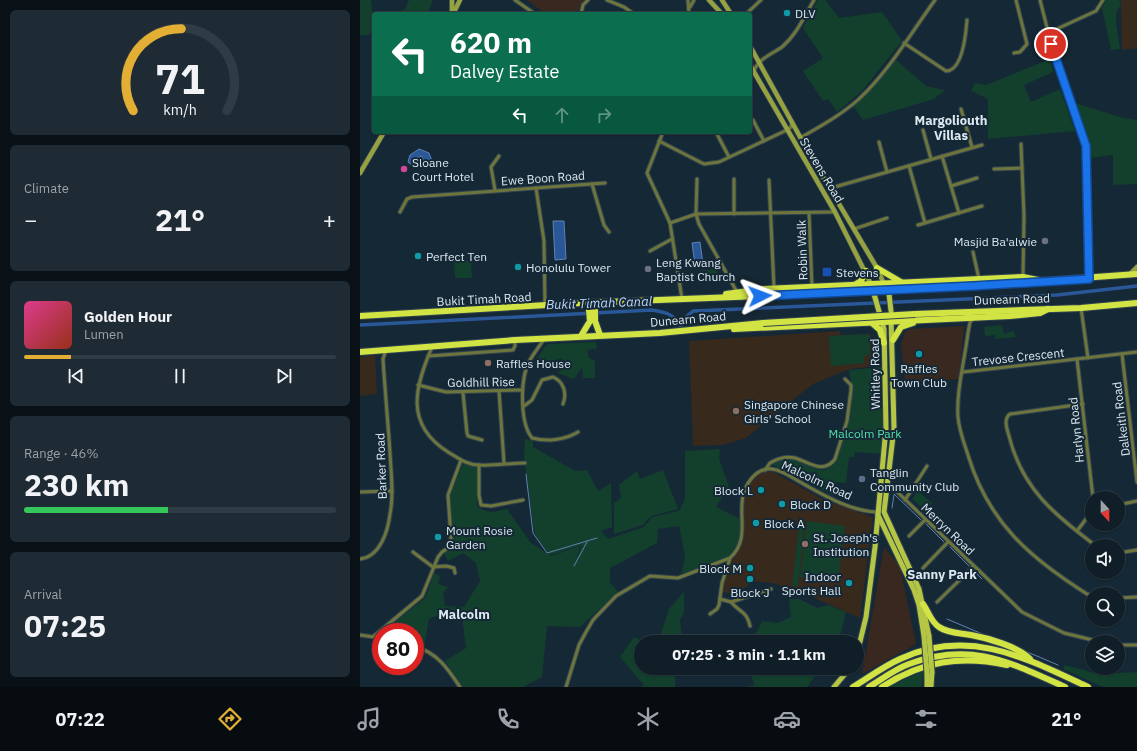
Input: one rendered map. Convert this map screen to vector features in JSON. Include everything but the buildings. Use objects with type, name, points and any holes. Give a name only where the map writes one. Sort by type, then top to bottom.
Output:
[{"type":"highway","points":[[877,268],[902,283]]},
{"type":"highway","points":[[856,284],[861,282],[866,271]]},
{"type":"highway","name":"Bukit Timah Road","points":[[360,316],[582,303],[1048,282],[1137,274]]},
{"type":"highway","points":[[715,298],[737,292],[856,284],[1023,277],[1048,282]]},
{"type":"highway","points":[[592,310],[605,302]]},
{"type":"highway","name":"Dunearn Road","points":[[360,352],[545,338],[706,329],[763,323],[1081,308],[1137,302]]},
{"type":"highway","points":[[582,303],[592,310]]},
{"type":"highway","points":[[592,310],[592,321],[600,335]]},
{"type":"highway","points":[[706,329],[751,329],[926,319],[969,320],[974,314]]},
{"type":"highway","points":[[893,340],[901,327],[926,319]]},
{"type":"highway","points":[[581,336],[592,321]]},
{"type":"highway","points":[[870,322],[878,326],[884,343]]},
{"type":"highway","points":[[923,604],[931,620],[940,628],[1008,646],[1025,654],[1032,661]]},
{"type":"highway","points":[[853,687],[900,659],[934,647],[972,645],[998,650],[1032,661],[1088,687]]},
{"type":"highway","points":[[869,687],[908,664],[941,654],[953,653],[988,656],[1065,687]]},
{"type":"highway","points":[[882,687],[908,673],[936,663],[964,659],[1016,666]]},
{"type":"main road","points":[[452,0],[452,12]]},
{"type":"main road","points":[[453,12],[460,0]]},
{"type":"main road","points":[[710,0],[720,12]]},
{"type":"main road","points":[[722,0],[730,12]]},
{"type":"main road","name":"Stevens Road","points":[[752,49],[800,138],[877,268],[884,284]]},
{"type":"main road","name":"Stevens Road","points":[[752,70],[835,212],[866,271],[871,284]]},
{"type":"main road","points":[[794,142],[792,136],[797,132]]},
{"type":"main road","points":[[360,173],[383,134]]},
{"type":"main road","points":[[1129,275],[1137,267]]},
{"type":"main road","name":"Whitley Road","points":[[861,635],[875,547],[877,512],[886,428],[883,322],[871,284]]},
{"type":"main road","name":"Whitley Road","points":[[884,284],[889,294],[892,322],[894,428],[886,482],[884,512]]},
{"type":"main road","points":[[877,512],[914,590],[927,636]]},
{"type":"main road","points":[[884,512],[888,526],[908,564],[923,604],[931,687]]},
{"type":"main road","points":[[927,687],[930,672]]},
{"type":"main road","points":[[834,687],[844,675]]},
{"type":"street","points":[[515,0],[532,12]]},
{"type":"street","points":[[581,12],[583,5],[588,0]]},
{"type":"street","points":[[607,0],[624,7],[631,12]]},
{"type":"street","points":[[688,0],[690,8]]},
{"type":"street","points":[[689,12],[694,0]]},
{"type":"street","points":[[748,12],[761,0]]},
{"type":"street","points":[[752,67],[792,37],[802,23],[814,0]]},
{"type":"street","points":[[800,138],[829,122],[858,99],[882,74],[935,0]]},
{"type":"street","points":[[1014,53],[1020,52],[1028,44],[1016,0]]},
{"type":"street","points":[[1040,0],[1048,33],[1086,146],[1089,279]]},
{"type":"street","points":[[1048,33],[1096,11],[1103,0]]},
{"type":"street","points":[[904,44],[946,71],[950,71],[954,68],[963,51],[967,20]]},
{"type":"street","points":[[961,109],[972,147]]},
{"type":"street","points":[[753,120],[764,141]]},
{"type":"street","points":[[659,141],[704,164],[713,164],[787,130],[791,127],[792,122]]},
{"type":"street","points":[[923,130],[931,159]]},
{"type":"street","points":[[662,134],[647,173],[670,223],[682,299]]},
{"type":"street","points":[[717,134],[729,157]]},
{"type":"street","points":[[879,142],[887,172]]},
{"type":"street","points":[[831,188],[982,144]]},
{"type":"street","points":[[1021,144],[1023,277]]},
{"type":"street","name":"Ewe Boon Road","points":[[495,190],[492,167],[500,156]]},
{"type":"street","points":[[942,156],[959,213]]},
{"type":"street","points":[[909,166],[925,223]]},
{"type":"street","points":[[994,169],[1022,168]]},
{"type":"street","points":[[951,186],[977,178]]},
{"type":"street","points":[[697,179],[696,214],[701,227],[737,292]]},
{"type":"street","points":[[734,179],[734,214]]},
{"type":"street","points":[[769,180],[774,289]]},
{"type":"street","name":"Ewe Boon Road","points":[[400,212],[407,199],[412,197],[605,183]]},
{"type":"street","name":"Ewe Boon Road","points":[[592,184],[604,225],[609,232]]},
{"type":"street","points":[[536,188],[544,241],[545,306]]},
{"type":"street","points":[[918,225],[982,206]]},
{"type":"street","points":[[670,223],[696,214],[835,212]]},
{"type":"street","name":"Robin Walk","points":[[809,213],[812,287]]},
{"type":"street","points":[[854,229],[887,218]]},
{"type":"street","points":[[650,251],[672,239]]},
{"type":"street","points":[[973,252],[979,279]]},
{"type":"street","points":[[1081,308],[1088,358]]},
{"type":"street","points":[[963,372],[969,320]]},
{"type":"street","points":[[545,338],[526,367],[524,382],[524,424],[532,438],[539,440],[558,439],[578,432]]},
{"type":"street","points":[[428,356],[513,350],[515,340]]},
{"type":"street","points":[[432,346],[418,385],[416,400],[418,415],[428,436],[461,460],[479,465],[525,463]]},
{"type":"street","name":"Barker Road","points":[[360,559],[371,556],[378,548],[384,536],[390,514],[392,491],[383,359],[386,350]]},
{"type":"street","points":[[376,351],[383,359]]},
{"type":"street","name":"Trevose Crescent","points":[[1085,593],[1031,555],[1010,533],[985,499],[975,478],[960,428],[958,410],[963,372],[1137,352]]},
{"type":"street","name":"Dalkeith Road","points":[[1122,354],[1137,482]]},
{"type":"street","name":"Harlyn Road","points":[[1077,359],[1092,491]]},
{"type":"street","points":[[524,406],[532,400],[542,380],[553,377],[564,386],[565,398],[563,404]]},
{"type":"street","name":"Malcolm Road","points":[[765,470],[770,463],[786,458],[794,458],[817,467],[831,465],[835,459],[846,422],[851,390],[851,385],[846,379]]},
{"type":"street","name":"Goldhill Rise","points":[[418,385],[446,392],[463,393],[522,390]]},
{"type":"street","points":[[499,391],[504,464]]},
{"type":"street","points":[[463,393],[468,436],[482,440]]},
{"type":"street","points":[[1083,404],[1013,413],[1007,416],[1006,419],[1013,453],[1019,467],[1041,500],[1054,514],[1087,539]]},
{"type":"street","points":[[390,623],[426,592],[433,567],[442,552],[447,549],[450,544],[451,538],[448,495],[461,460]]},
{"type":"street","points":[[479,465],[479,495],[482,505],[491,506],[523,500]]},
{"type":"street","points":[[905,500],[927,466]]},
{"type":"street","name":"Malcolm Road","points":[[730,558],[740,546],[742,539],[741,509],[747,485],[757,473],[765,470],[778,470],[832,499],[856,508],[884,512]]},
{"type":"street","name":"Merryn Road","points":[[886,482],[1022,612],[1064,633],[1085,638]]},
{"type":"street","points":[[360,492],[392,491]]},
{"type":"street","points":[[1125,504],[1137,501]]},
{"type":"street","points":[[909,536],[925,520]]},
{"type":"street","points":[[1077,531],[1085,520]]},
{"type":"street","points":[[923,568],[948,542]]},
{"type":"street","points":[[1125,552],[1137,550]]},
{"type":"street","points":[[413,552],[433,567],[450,566],[454,568],[455,573]]},
{"type":"street","points":[[566,687],[579,645],[597,615],[616,596],[650,576],[678,578],[730,558],[729,566],[722,583],[717,609],[710,614]]},
{"type":"street","points":[[937,602],[973,566]]},
{"type":"street","points":[[720,599],[731,602],[770,589]]},
{"type":"street","points":[[1125,598],[1137,597]]},
{"type":"street","points":[[731,602],[735,607],[746,613],[750,626]]},
{"type":"street","points":[[360,635],[372,636]]},
{"type":"street","points":[[1125,645],[1137,645]]},
{"type":"street","points":[[424,650],[434,654],[446,667],[460,687]]},
{"type":"shaded area","points":[[527,0],[584,0],[580,5],[578,12],[543,12]]},
{"type":"shaded area","points":[[1121,0],[1137,0],[1137,48],[1122,50]]},
{"type":"shaded area","name":"Raffles Town Club","points":[[964,326],[959,379],[905,383],[901,344],[905,332],[911,329]]},
{"type":"shaded area","name":"Singapore Chinese Girls' School","points":[[840,331],[841,335],[871,334],[876,366],[850,369],[813,384],[746,438],[723,445],[693,446],[689,341]]},
{"type":"shaded area","points":[[375,355],[377,394],[360,396],[360,357]]},
{"type":"shaded area","name":"St. Joseph's Institution","points":[[768,469],[824,500],[873,517],[860,618],[794,589],[772,583],[752,581],[745,588],[738,589],[734,594],[722,592],[730,558],[736,553],[743,541],[741,509],[747,485],[757,473]]},
{"type":"shaded area","points":[[884,547],[900,567],[916,644],[864,673],[864,662]]},
{"type":"green space","points":[[360,0],[371,0],[372,30],[369,35],[360,35]]},
{"type":"green space","points":[[409,0],[433,0],[428,12],[402,12],[402,10],[405,10]]},
{"type":"green space","points":[[818,0],[825,0],[839,18],[882,12],[902,41],[862,91],[837,112],[828,99],[823,101],[803,71],[823,58],[803,28]]},
{"type":"green space","points":[[1106,0],[1119,0],[1121,6],[1117,10],[1116,22],[1120,49],[1111,50],[1102,8]]},
{"type":"green space","points":[[895,59],[926,86],[945,90],[934,99],[863,120],[854,107]]},
{"type":"green space","points":[[1050,59],[1053,72],[1024,85],[1031,102],[1060,89],[1075,131],[988,139],[988,99],[971,91],[975,83],[986,85]]},
{"type":"green space","points":[[1075,103],[1123,118],[1137,120],[1137,184],[1113,185],[1113,155],[1091,158],[1089,141]]},
{"type":"green space","points":[[454,261],[471,261],[472,278],[455,278]]},
{"type":"green space","points":[[717,269],[718,279],[700,281],[699,271]]},
{"type":"green space","points":[[1002,325],[1004,334],[1013,331],[1016,337],[995,339],[995,335],[985,336],[984,327]]},
{"type":"green space","points":[[869,334],[870,355],[864,356],[864,363],[831,366],[829,336]]},
{"type":"green space","points":[[596,342],[597,348],[588,350],[588,357],[595,361],[595,378],[583,378],[582,367],[574,379],[557,373],[569,365],[561,358],[545,365],[532,366],[547,344]]},
{"type":"green space","name":"Malcolm Park","points":[[882,367],[884,428],[882,454],[855,452],[854,457],[849,457],[846,483],[835,482],[834,496],[771,464],[781,460],[793,460],[820,470],[831,467],[836,461],[848,422],[853,390],[849,370]]},
{"type":"green space","points":[[525,439],[533,441],[533,447],[575,471],[587,470],[598,491],[611,483],[612,527],[601,531],[608,539],[644,527],[652,517],[679,511],[685,499],[685,451],[720,449],[719,459],[729,486],[716,507],[740,519],[739,541],[737,547],[728,556],[712,564],[681,574],[685,557],[679,526],[658,529],[657,543],[610,568],[610,582],[618,592],[580,627],[547,626],[542,677],[523,687],[463,687],[445,661],[466,648],[462,617],[453,618],[437,616],[429,619],[424,647],[424,623],[393,623],[424,599],[434,573],[440,576],[438,584],[448,587],[443,593],[445,606],[464,607],[480,581],[476,563],[463,553],[448,561],[444,553],[454,545],[449,498],[463,464],[477,467],[477,506],[491,512],[507,509],[531,543],[551,556],[580,546],[575,561],[582,545],[550,555],[538,540],[534,531],[524,456]]},
{"type":"green space","points":[[663,470],[678,509],[651,516],[643,525],[614,534],[614,503],[621,498],[619,485],[637,471],[640,479]]},
{"type":"green space","points":[[918,491],[932,503],[925,510],[912,499]]},
{"type":"green space","points":[[800,519],[805,520],[798,586],[792,586]]},
{"type":"green space","points":[[807,521],[845,526],[838,581],[800,577]]},
{"type":"green space","points":[[684,592],[684,612],[680,620],[682,635],[660,635],[669,609]]},
{"type":"green space","points":[[789,599],[799,599],[817,608],[828,605],[846,612],[840,635],[752,635],[757,632],[762,621],[778,623],[791,617]]},
{"type":"green space","points":[[634,637],[634,673],[620,657]]},
{"type":"green space","points":[[1065,665],[1085,670],[1085,675],[1125,675],[1125,673],[1137,672],[1137,687],[1103,687],[1063,669]]},
{"type":"green space","points":[[923,671],[922,687],[888,687]]},
{"type":"green space","points":[[635,675],[675,675],[675,687],[641,687],[644,685]]},
{"type":"green space","points":[[750,675],[816,675],[807,687],[744,687],[755,685]]},
{"type":"water","points":[[419,149],[429,153],[432,161],[430,165],[424,162],[422,156],[416,158],[417,162],[414,167],[408,162],[410,155]]},
{"type":"water","points":[[553,221],[564,221],[566,259],[555,260]]},
{"type":"water","points":[[700,242],[703,264],[695,265],[692,243]]},
{"type":"waterway","name":"Bukit Timah Canal","points":[[681,326],[686,317],[693,311],[1057,295],[1137,286]]},
{"type":"waterway","name":"Bukit Timah Canal","points":[[360,325],[652,310],[669,314],[681,326]]},
{"type":"waterway","points":[[526,474],[533,533],[547,553],[597,538]]},
{"type":"waterway","points":[[894,494],[921,520]]},
{"type":"waterway","points":[[892,508],[894,495]]},
{"type":"waterway","points":[[926,524],[944,542]]},
{"type":"waterway","points":[[574,566],[587,542]]},
{"type":"waterway","points":[[950,547],[969,566]]},
{"type":"waterway","points":[[973,570],[982,579]]},
{"type":"waterway","points":[[947,619],[987,636]]},
{"type":"waterway","points":[[1025,651],[1058,665]]},
{"type":"place","name":"DLV","points":[[787,13]]},
{"type":"place","name":"Sloane Court Hotel","points":[[404,169]]},
{"type":"place","name":"Masjid Ba'alwie","points":[[1045,241]]},
{"type":"place","name":"Perfect Ten","points":[[418,256]]},
{"type":"place","name":"Honolulu Tower","points":[[518,267]]},
{"type":"place","name":"Leng Kwang Baptist Church","points":[[648,269]]},
{"type":"place","name":"Stevens","points":[[827,272]]},
{"type":"place","name":"Raffles Town Club","points":[[919,354]]},
{"type":"place","name":"Raffles House","points":[[488,363]]},
{"type":"place","name":"Singapore Chinese Girls' School","points":[[736,411]]},
{"type":"place","name":"Tanglin Community Club","points":[[862,479]]},
{"type":"place","name":"Block L","points":[[761,490]]},
{"type":"place","name":"Block D","points":[[782,504]]},
{"type":"place","name":"Block A","points":[[756,523]]},
{"type":"place","name":"Mount Rosie Garden","points":[[438,537]]},
{"type":"place","name":"St. Joseph's Institution","points":[[805,544]]},
{"type":"place","name":"Block M","points":[[750,568]]},
{"type":"place","name":"Block J","points":[[750,579]]},
{"type":"place","name":"Indoor Sports Hall","points":[[849,583]]},
{"type":"district","name":"Margoliouth Villas","points":[[951,128]]},
{"type":"district","name":"Sanny Park","points":[[942,574]]},
{"type":"district","name":"Malcolm","points":[[464,614]]},
{"type":"route","points":[[760,296],[1089,279],[1086,143],[1051,44]]}]
